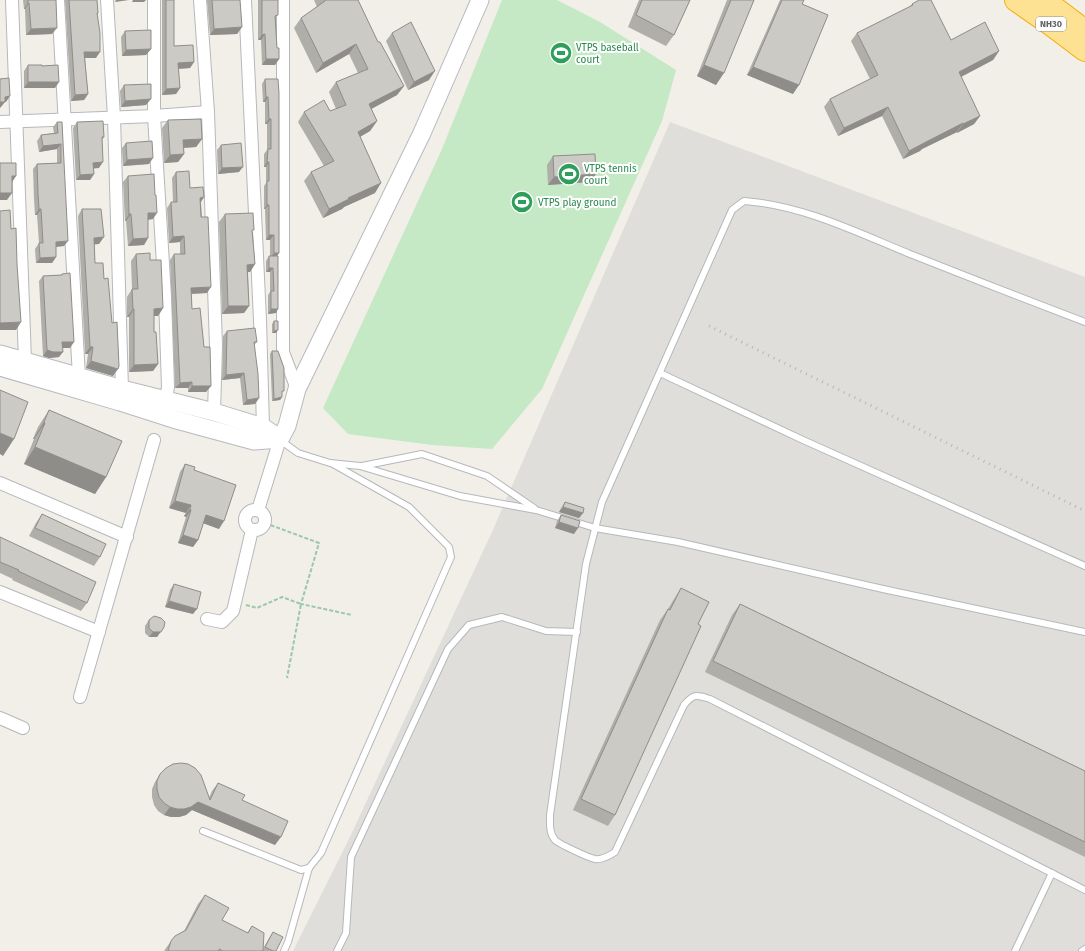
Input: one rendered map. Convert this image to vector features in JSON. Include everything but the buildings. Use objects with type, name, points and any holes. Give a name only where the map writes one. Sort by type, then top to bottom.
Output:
[{"type":"highway","name":"NH30","points":[[1016,0],[1049,22],[1085,50]]},
{"type":"highway","name":"NH30","points":[[1044,0],[1085,31]]},
{"type":"street","points":[[12,0],[25,361]]},
{"type":"street","points":[[58,0],[66,119],[79,377]]},
{"type":"street","points":[[107,0],[114,118],[121,395]]},
{"type":"street","points":[[154,0],[154,116],[168,387],[166,399]]},
{"type":"street","points":[[200,0],[208,112],[216,346],[214,412]]},
{"type":"street","points":[[245,0],[260,304],[259,434]]},
{"type":"street","points":[[283,0],[283,352],[297,389]]},
{"type":"street","points":[[258,510],[280,439],[287,426],[297,389],[422,133],[480,0]]},
{"type":"street","points":[[0,122],[114,118],[208,112]]},
{"type":"street","points":[[0,354],[79,377],[173,419],[280,439]]},
{"type":"street","points":[[0,367],[121,395],[166,399],[214,412],[259,434]]},
{"type":"street","points":[[80,697],[154,440]]},
{"type":"street","points":[[0,483],[126,537]]},
{"type":"street","points":[[251,510],[258,510],[265,516],[265,523],[264,526],[258,530],[252,530],[248,528],[245,522],[246,515],[251,510]]},
{"type":"street","points":[[207,619],[222,622],[233,611],[252,530]]},
{"type":"street","points":[[0,592],[99,632]]},
{"type":"street","points":[[0,718],[23,728]]},
{"type":"lane","points":[[1085,322],[982,283],[822,218],[765,202],[744,201],[732,210],[602,502],[586,564],[550,816],[550,830],[552,836],[562,845],[594,859],[604,858],[615,852],[684,704],[694,695],[710,699],[1085,890]]},
{"type":"lane","points":[[660,373],[802,440],[1085,566]]},
{"type":"lane","points":[[280,439],[298,453],[330,463],[360,466],[460,496],[536,510],[595,528],[678,542],[883,589],[1085,632]]},
{"type":"lane","points":[[360,466],[422,454],[487,476],[536,510]]},
{"type":"lane","points":[[284,951],[288,942],[309,868],[321,853],[451,557],[449,547],[445,542],[409,507],[330,463]]},
{"type":"lane","points":[[337,951],[346,933],[351,857],[448,649],[469,625],[502,617],[546,631],[577,632]]},
{"type":"lane","points":[[203,831],[301,870],[309,868]]},
{"type":"lane","points":[[1015,951],[1052,873]]},
{"type":"path","points":[[265,523],[319,543],[301,604],[287,678]]},
{"type":"path","points":[[236,602],[257,608],[282,597],[301,604],[352,614]]},
{"type":"shaded area","points":[[670,122],[1085,277],[1085,951],[293,951],[349,839],[492,532]]},
{"type":"green space","name":"VTPS play ground","points":[[502,0],[557,0],[600,22],[676,70],[662,121],[542,389],[492,449],[432,445],[348,434],[323,408],[442,149]]},
{"type":"railway","points":[[709,326],[1085,511]]},
{"type":"place","name":"VTPS baseball court","points":[[561,53]]},
{"type":"place","name":"VTPS tennis court","points":[[569,174]]},
{"type":"place","name":"VTPS play ground","points":[[522,202]]}]
